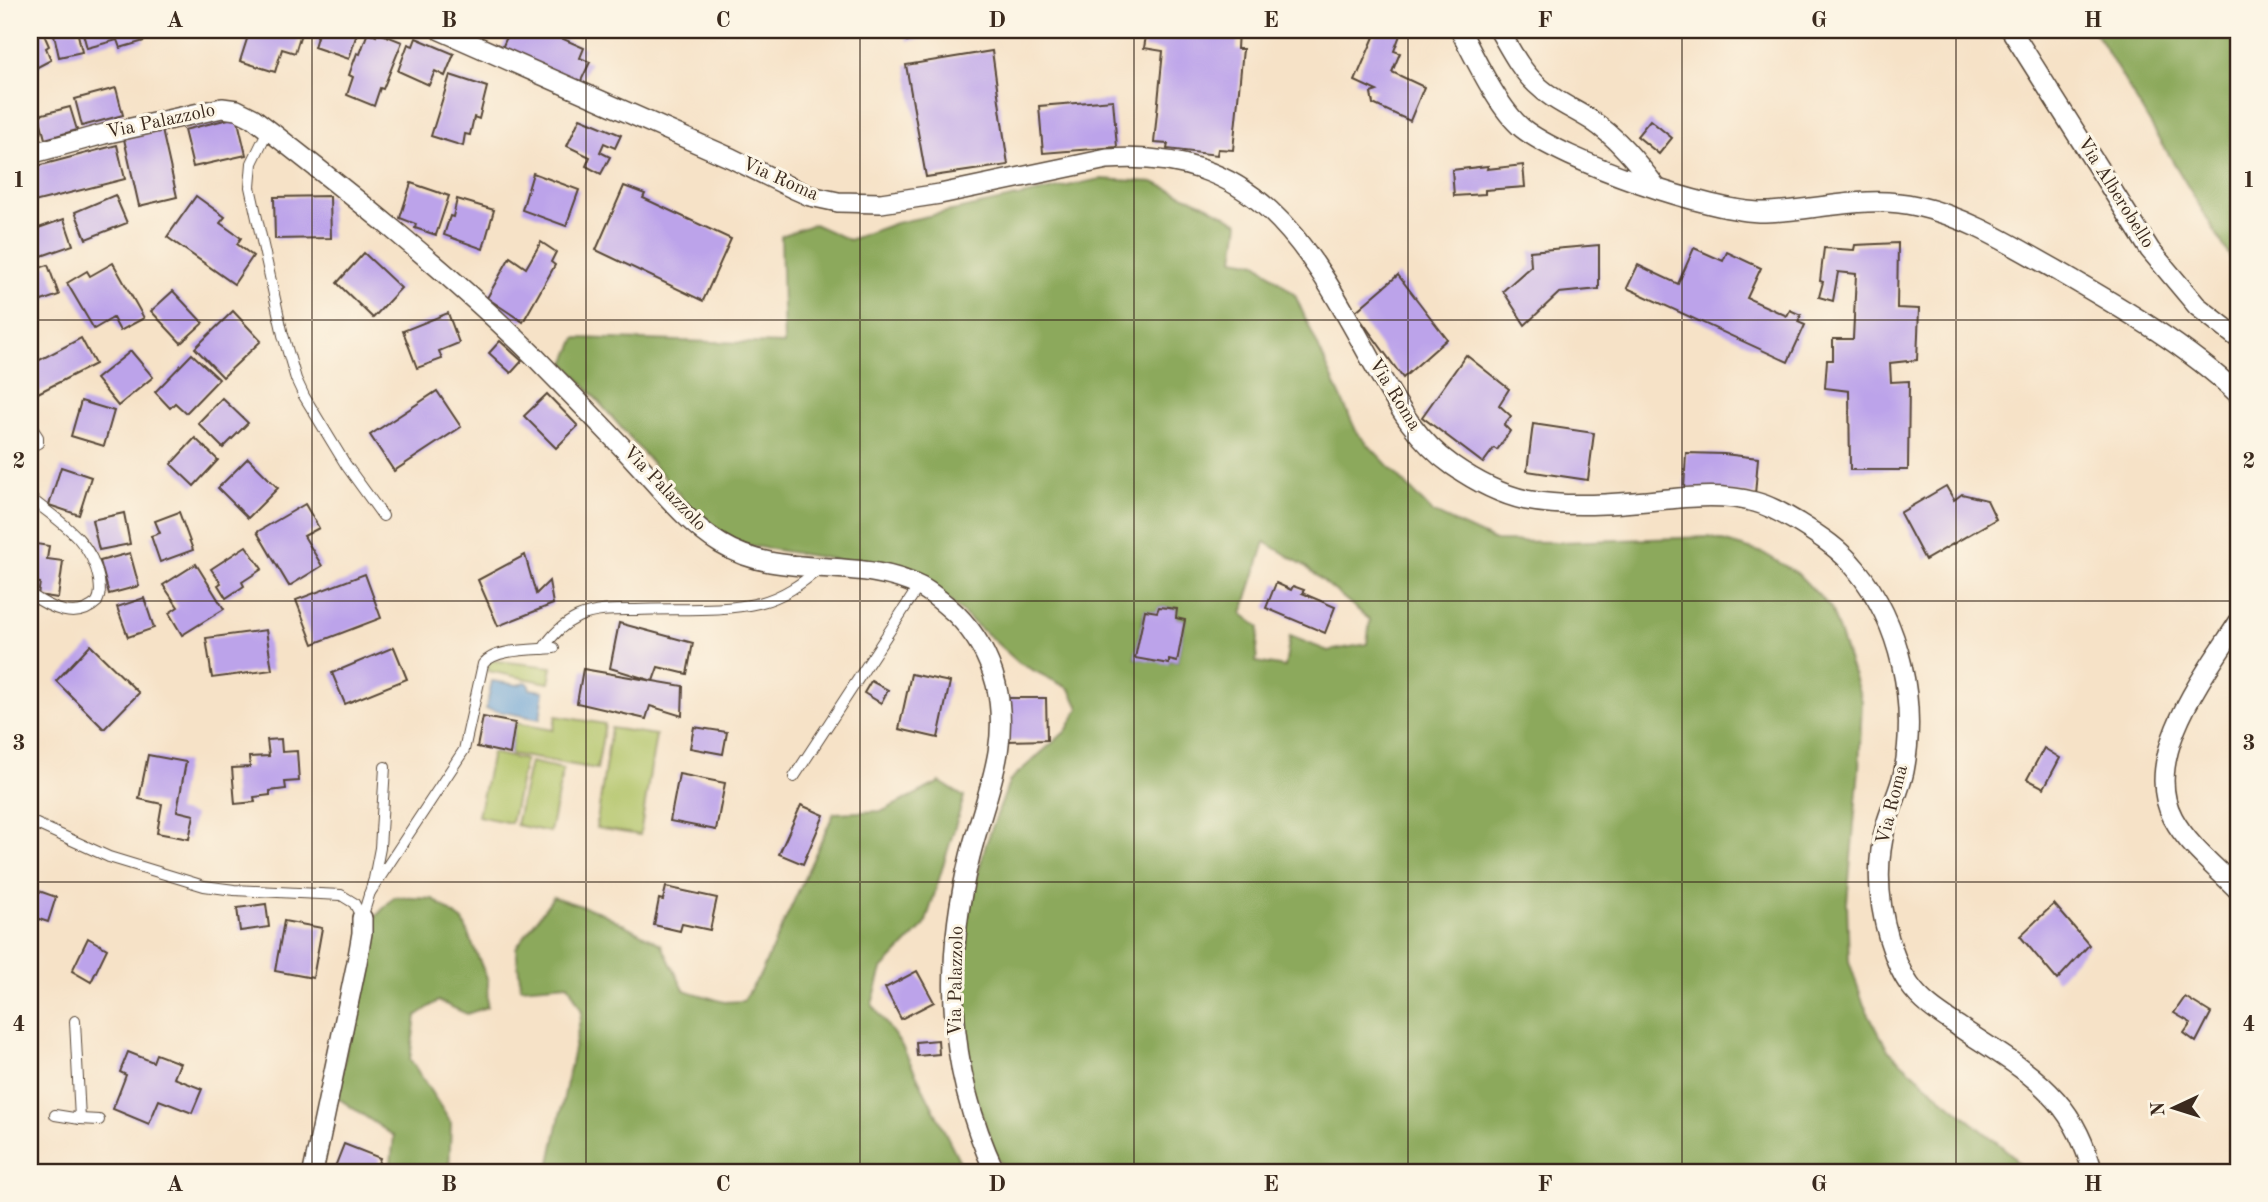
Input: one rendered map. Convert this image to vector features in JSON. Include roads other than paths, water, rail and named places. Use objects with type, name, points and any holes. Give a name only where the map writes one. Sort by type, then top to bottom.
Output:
[{"type":"street","name":"Via Roma","points":[[440,30],[731,158],[810,196],[838,202],[881,203],[940,194],[1107,159],[1155,160],[1208,171],[1249,193],[1299,239],[1413,428],[1436,453],[1478,481],[1514,497],[1547,503],[1604,503],[1699,496],[1742,499],[1777,511],[1819,536],[1842,553],[1867,583],[1890,629],[1905,678],[1908,718],[1906,753],[1900,784],[1886,823],[1880,874],[1884,916],[1901,972],[1932,1009],[2018,1067],[2053,1096],[2075,1126],[2092,1172]]},
{"type":"street","points":[[1460,30],[1501,103],[1522,128],[1585,161],[1657,188],[1742,211],[1781,211],[1875,201],[1913,205],[1950,215],[1991,232],[2093,292],[2199,360],[2238,394]]},
{"type":"street","points":[[1499,30],[1535,84],[1558,102],[1593,121],[1630,154],[1657,188]]},
{"type":"street","name":"Via Alberobello","points":[[2011,30],[2155,257],[2197,306],[2238,338]]},
{"type":"street","name":"Via Palazzolo","points":[[30,154],[104,134],[222,108],[242,111],[350,194],[500,323],[588,410],[676,505],[711,537],[731,549],[763,560],[879,574],[919,586],[943,602],[970,630],[988,660],[998,694],[998,758],[972,847],[961,897],[953,985],[958,1058],[975,1122],[995,1172]]},
{"type":"street","points":[[2238,623],[2201,682],[2178,727],[2166,756],[2163,786],[2169,810],[2177,825],[2238,890]]},
{"type":"street","points":[[313,1172],[357,962],[362,918]]},
{"type":"lane","points":[[268,130],[252,163],[250,187],[287,351],[304,396],[346,465],[383,516]]},
{"type":"lane","points":[[30,425],[38,438],[38,443],[30,447]]},
{"type":"lane","points":[[30,498],[81,540],[95,564],[100,587],[97,602],[75,612],[63,612],[30,594]]},
{"type":"lane","points":[[369,894],[464,750],[482,664],[486,659],[499,653],[549,649],[557,631],[575,618],[586,614],[611,610],[754,604],[790,591],[821,568]]},
{"type":"lane","points":[[794,777],[919,586]]},
{"type":"lane","points":[[362,918],[380,848],[385,767]]},
{"type":"lane","points":[[30,821],[109,857],[204,886],[341,895],[354,904],[362,918]]},
{"type":"lane","points":[[75,1021],[80,1119]]},
{"type":"lane","points":[[55,1115],[99,1120]]},
{"type":"water","points":[[492,681],[518,685],[525,682],[530,689],[544,691],[540,719],[486,709]]}]
